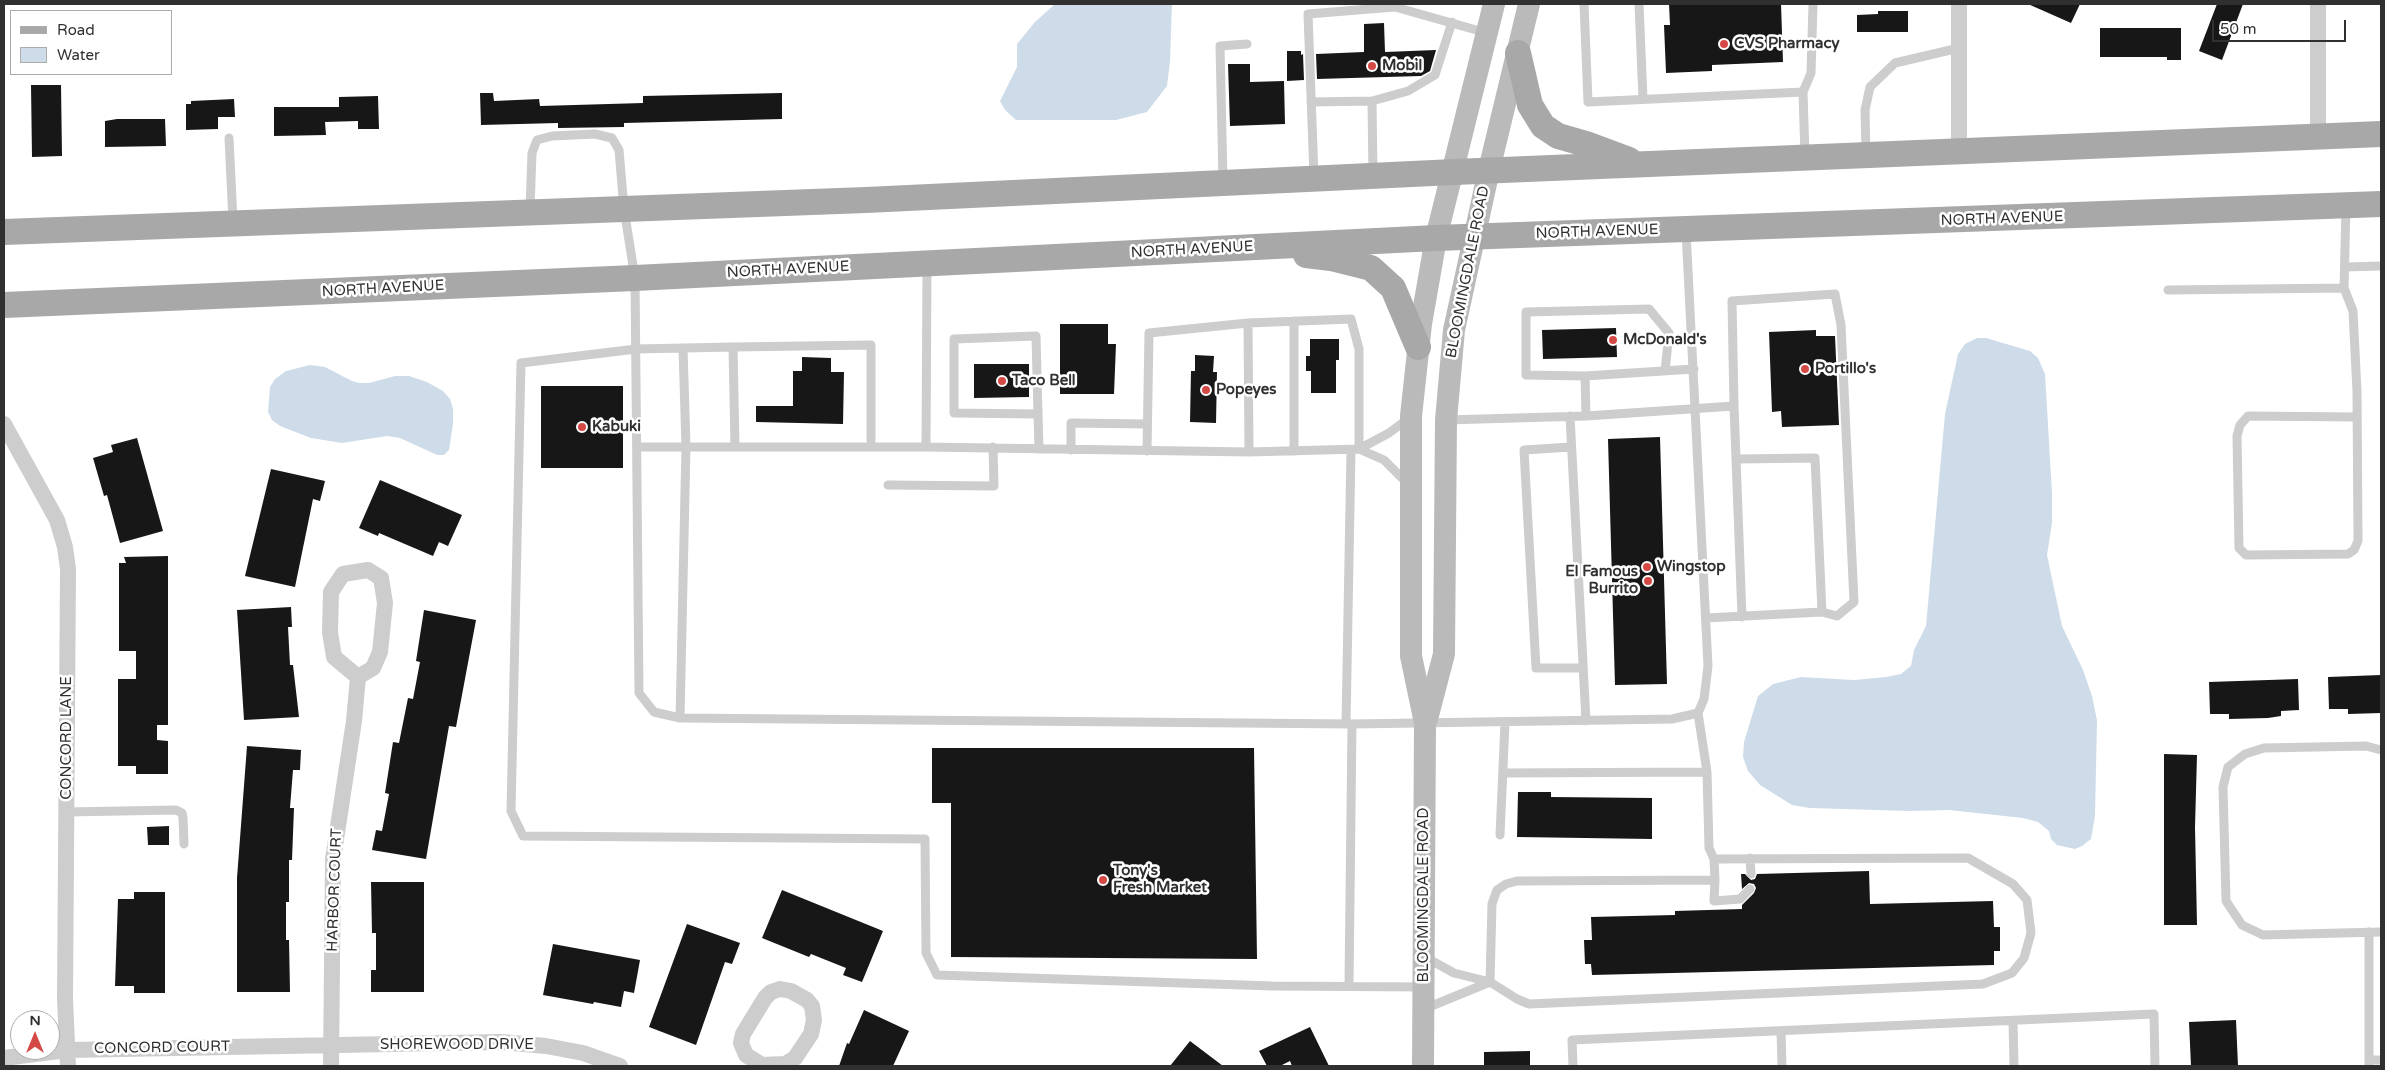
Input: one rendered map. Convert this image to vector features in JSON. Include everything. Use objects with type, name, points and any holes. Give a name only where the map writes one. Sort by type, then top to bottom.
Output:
[{"type":"main road","points":[[1518,53],[1530,105],[1543,126],[1558,136],[1640,164]]},
{"type":"main road","points":[[4,232],[624,209],[1489,170],[2381,134]]},
{"type":"main road","name":"NORTH AVENUE","points":[[4,305],[635,278],[1436,238],[2381,204]]},
{"type":"main road","points":[[1243,247],[1331,258],[1371,268],[1393,288],[1418,346]]},
{"type":"street","name":"BLOOMINGDALE ROAD","points":[[1424,1066],[1425,723],[1410,656],[1411,416],[1418,346],[1436,238],[1454,172],[1494,4]]},
{"type":"street","name":"BLOOMINGDALE ROAD","points":[[1425,723],[1444,654],[1446,420],[1454,330],[1489,170],[1529,4]]},
{"type":"street","points":[[1959,151],[1960,4]]},
{"type":"street","points":[[2318,4],[2318,137]]},
{"type":"street","name":"CONCORD LANE","points":[[4,425],[49,502],[57,520],[65,547],[68,569],[66,812],[68,1058]]},
{"type":"street","points":[[368,570],[381,578],[385,603],[380,652],[373,668],[358,677],[334,657],[330,632],[331,592],[343,574],[368,570]]},
{"type":"street","name":"HARBOR COURT","points":[[331,1066],[326,1045],[333,859],[354,721],[358,677]]},
{"type":"street","points":[[780,989],[807,1000],[812,1006],[814,1020],[811,1034],[796,1058],[785,1064],[762,1065],[742,1060],[743,1034],[765,998],[771,992],[780,989]]},
{"type":"street","name":"SHOREWOOD DRIVE","points":[[326,1045],[526,1043],[582,1053],[620,1066]]},
{"type":"street","name":"CONCORD COURT","points":[[4,1058],[68,1058],[326,1045]]},
{"type":"lane","points":[[1584,4],[1588,102],[1802,92]]},
{"type":"lane","points":[[1639,4],[1643,99]]},
{"type":"lane","points":[[1805,157],[1802,92],[1811,73],[1813,4]]},
{"type":"lane","points":[[1314,178],[1308,14],[1396,7],[1487,33]]},
{"type":"lane","points":[[1311,102],[1372,101],[1408,91],[1435,75],[1452,22]]},
{"type":"lane","points":[[1223,183],[1220,46],[1247,44]]},
{"type":"lane","points":[[1866,154],[1865,110],[1870,87],[1895,63],[1960,48]]},
{"type":"lane","points":[[1372,101],[1373,176]]},
{"type":"lane","points":[[530,212],[532,153],[537,140],[561,136],[595,134],[612,138],[619,150],[624,209],[635,278],[638,693],[654,712],[680,718],[1349,724],[1672,719],[1698,713]]},
{"type":"lane","points":[[229,138],[233,223]]},
{"type":"lane","points":[[2346,206],[2344,288],[2353,311],[2357,417],[2358,540],[2354,550],[2348,554],[2246,555],[2239,548],[2236,436],[2240,425],[2248,416],[2357,417]]},
{"type":"lane","points":[[1686,228],[1708,666],[1704,699],[1698,713],[1707,772],[1709,848],[1714,859],[1714,900],[1740,899],[1750,889]]},
{"type":"lane","points":[[926,447],[927,263]]},
{"type":"lane","points":[[2344,267],[2381,266]]},
{"type":"lane","points":[[2168,290],[2344,288]]},
{"type":"lane","points":[[1706,618],[1742,617],[1822,612],[1837,616],[1854,602],[1841,325],[1835,294],[1732,301],[1742,617]]},
{"type":"lane","points":[[1665,371],[1669,334],[1649,309],[1526,312],[1526,375],[1585,376],[1665,371],[1694,369]]},
{"type":"lane","points":[[1147,451],[1149,333],[1248,323],[1351,319],[1359,349],[1349,724],[1349,985]]},
{"type":"lane","points":[[1294,321],[1294,451]]},
{"type":"lane","points":[[1248,323],[1249,452]]},
{"type":"lane","points":[[1038,414],[954,413],[954,339],[1036,336],[1039,449]]},
{"type":"lane","points":[[871,447],[871,345],[636,349],[520,363],[511,811],[523,836],[925,839],[926,953],[937,975],[1273,986],[1349,985],[1424,998],[1490,982]]},
{"type":"lane","points":[[733,347],[735,447]]},
{"type":"lane","points":[[680,718],[686,447],[684,348]]},
{"type":"lane","points":[[1585,376],[1586,416]]},
{"type":"lane","points":[[1446,420],[1586,416],[1734,406]]},
{"type":"lane","points":[[1355,449],[1389,433],[1411,416]]},
{"type":"lane","points":[[1570,416],[1586,721]]},
{"type":"lane","points":[[1071,450],[1072,423],[1147,424]]},
{"type":"lane","points":[[636,447],[993,447],[1249,452],[1355,449],[1384,460],[1410,487]]},
{"type":"lane","points":[[888,484],[994,486],[993,447]]},
{"type":"lane","points":[[1571,447],[1524,450],[1525,470],[1536,668],[1583,668]]},
{"type":"lane","points":[[1736,459],[1815,458],[1822,612]]},
{"type":"lane","points":[[1500,835],[1505,723]]},
{"type":"lane","points":[[2381,750],[2366,746],[2264,748],[2244,754],[2228,767],[2223,787],[2226,901],[2242,925],[2263,935],[2381,932]]},
{"type":"lane","points":[[1503,773],[1707,772]]},
{"type":"lane","points":[[66,812],[176,810],[182,813],[184,844]]},
{"type":"lane","points":[[1750,858],[1751,874]]},
{"type":"lane","points":[[1424,957],[1454,973],[1490,982],[1517,999],[1529,1004],[1983,984],[2012,973],[2024,958],[2031,933],[2027,900],[2013,884],[1968,858],[1714,859]]},
{"type":"lane","points":[[1490,982],[1492,904],[1497,890],[1506,884],[1517,881],[1715,880]]},
{"type":"lane","points":[[2369,932],[2369,1063],[2381,1060]]},
{"type":"lane","points":[[1573,1066],[1572,1040],[2154,1014],[2155,1066]]},
{"type":"lane","points":[[2013,1020],[2014,1066]]},
{"type":"lane","points":[[1781,1031],[1782,1066]]},
{"type":"water","points":[[1055,4],[1172,4],[1167,86],[1147,112],[1116,120],[1016,120],[1005,110],[1000,101],[1017,67],[1017,44],[1035,22]]},
{"type":"water","points":[[1977,338],[1986,338],[2030,351],[2038,358],[2045,374],[2052,493],[2052,523],[2047,555],[2062,626],[2083,670],[2092,696],[2097,720],[2095,816],[2091,839],[2075,849],[2057,845],[2051,839],[2049,831],[2038,822],[2023,818],[1949,810],[1910,811],[1810,808],[1792,805],[1760,785],[1748,771],[1743,757],[1744,742],[1758,696],[1773,684],[1801,677],[1854,680],[1886,677],[1901,674],[1911,666],[1914,650],[1926,626],[1945,414],[1958,354],[1965,344]]},
{"type":"water","points":[[310,365],[325,367],[359,383],[369,383],[395,376],[409,376],[427,382],[443,391],[450,399],[453,409],[449,450],[444,455],[437,455],[400,438],[387,436],[342,443],[311,438],[280,426],[272,420],[268,412],[270,387],[275,379],[286,371]]},
{"type":"building","name":"CVS Pharmacy","points":[[1669,4],[1781,4],[1783,62],[1712,65],[1712,71],[1666,73],[1664,25],[1670,25]]},
{"type":"building","points":[[2028,4],[2080,4],[2071,23]]},
{"type":"building","points":[[2217,4],[2243,4],[2222,60],[2199,51]]},
{"type":"building","points":[[1878,11],[1908,11],[1908,32],[1857,32],[1857,15],[1878,14]]},
{"type":"building","points":[[1384,23],[1385,52],[1436,50],[1430,71],[1421,76],[1317,79],[1316,54],[1364,52],[1364,24]]},
{"type":"building","points":[[2100,28],[2181,28],[2181,60],[2167,60],[2167,57],[2100,57]]},
{"type":"building","points":[[1287,51],[1301,51],[1301,55],[1303,54],[1304,80],[1287,81]]},
{"type":"building","points":[[1228,64],[1250,64],[1250,82],[1284,81],[1285,124],[1230,126]]},
{"type":"building","points":[[31,85],[61,85],[62,156],[32,157]]},
{"type":"building","points":[[480,93],[493,93],[494,101],[539,99],[540,106],[643,103],[643,96],[782,93],[782,119],[624,123],[624,127],[558,128],[558,123],[481,125]]},
{"type":"building","points":[[378,96],[379,129],[358,129],[358,121],[325,122],[326,135],[274,136],[274,107],[339,107],[339,97]]},
{"type":"building","points":[[234,99],[235,117],[218,117],[218,129],[186,130],[186,104],[191,104],[191,101]]},
{"type":"building","points":[[117,119],[165,119],[166,146],[105,147],[105,121]]},
{"type":"building","points":[[1060,324],[1108,324],[1108,344],[1116,344],[1114,394],[1060,394]]},
{"type":"building","points":[[1616,328],[1617,357],[1543,359],[1542,330]]},
{"type":"building","name":"Portillo's","points":[[1816,330],[1816,336],[1835,336],[1839,425],[1782,427],[1781,411],[1772,412],[1769,332]]},
{"type":"building","points":[[1310,339],[1339,339],[1339,360],[1336,360],[1336,393],[1311,393],[1311,371],[1306,371],[1306,356],[1310,356]]},
{"type":"building","points":[[1195,355],[1214,356],[1213,372],[1217,372],[1216,423],[1190,422],[1191,371],[1195,371]]},
{"type":"building","points":[[802,357],[831,358],[831,372],[844,372],[843,424],[756,422],[756,406],[793,406],[793,371],[802,371]]},
{"type":"building","name":"Taco Bell","points":[[974,364],[1029,364],[1029,397],[974,398]]},
{"type":"building","name":"Kabuki","points":[[541,386],[623,386],[623,468],[541,468]]},
{"type":"building","points":[[1660,437],[1667,684],[1615,685],[1608,439]]},
{"type":"building","points":[[137,438],[163,531],[120,543],[107,495],[104,496],[93,458],[113,452],[111,445]]},
{"type":"building","points":[[271,469],[325,481],[320,501],[313,499],[295,587],[245,576]]},
{"type":"building","points":[[380,480],[462,515],[448,546],[439,542],[433,556],[379,533],[378,536],[359,528]]},
{"type":"building","points":[[168,556],[168,725],[157,725],[157,740],[168,741],[168,774],[136,774],[136,766],[118,766],[118,679],[136,679],[136,651],[119,651],[119,563],[126,563],[124,557]]},
{"type":"building","points":[[291,607],[292,627],[288,627],[290,665],[293,665],[299,717],[244,720],[237,610]]},
{"type":"building","points":[[424,610],[476,620],[456,727],[449,726],[426,859],[372,850],[376,830],[382,831],[389,794],[385,793],[393,742],[399,743],[408,698],[413,699],[420,662],[416,661]]},
{"type":"building","points":[[2381,675],[2381,713],[2348,714],[2348,709],[2329,709],[2328,677]]},
{"type":"building","points":[[2298,679],[2299,710],[2281,711],[2281,716],[2268,718],[2229,719],[2229,714],[2210,714],[2209,682]]},
{"type":"building","points":[[247,746],[301,750],[300,770],[293,770],[290,808],[294,808],[292,860],[289,860],[289,902],[286,902],[286,940],[289,940],[290,992],[237,992],[237,878]]},
{"type":"building","name":"Tony's Fresh Market","points":[[932,748],[1254,748],[1257,959],[951,957],[951,803],[932,803]]},
{"type":"building","points":[[2164,754],[2197,755],[2195,827],[2197,925],[2164,925]]},
{"type":"building","points":[[1518,792],[1551,792],[1551,797],[1652,798],[1652,839],[1517,837]]},
{"type":"building","points":[[169,826],[169,845],[148,845],[147,827]]},
{"type":"building","points":[[1869,871],[1870,904],[1993,901],[1994,927],[2000,927],[2000,951],[1994,951],[1994,965],[1592,975],[1591,964],[1585,964],[1584,940],[1592,940],[1591,917],[1675,915],[1675,911],[1742,909],[1742,905],[1754,893],[1756,888],[1754,884],[1749,883],[1742,889],[1741,874],[1745,874],[1751,880],[1755,879],[1757,874]]},
{"type":"building","points":[[371,882],[424,882],[424,992],[371,992],[371,970],[376,970],[376,933],[372,933]]},
{"type":"building","points":[[782,890],[883,931],[862,982],[843,975],[846,968],[811,954],[809,957],[762,938]]},
{"type":"building","points":[[134,892],[165,892],[165,993],[134,993],[134,986],[115,986],[118,899],[134,899]]},
{"type":"building","points":[[687,924],[740,943],[732,964],[725,962],[696,1045],[649,1027]]},
{"type":"building","points":[[553,944],[640,960],[634,993],[624,991],[621,1007],[543,995]]},
{"type":"building","points":[[864,1010],[909,1031],[893,1066],[839,1066],[847,1043],[849,1044]]},
{"type":"building","points":[[2236,1020],[2238,1066],[2191,1066],[2189,1022]]},
{"type":"building","points":[[1310,1027],[1329,1066],[1292,1066],[1290,1061],[1280,1066],[1267,1066],[1259,1051]]},
{"type":"building","points":[[1190,1041],[1223,1066],[1170,1066]]},
{"type":"building","points":[[1530,1051],[1530,1066],[1484,1066],[1484,1052]]},
{"type":"place","name":"CVS Pharmacy","points":[[1724,44]]},
{"type":"place","name":"Mobil","points":[[1372,66]]},
{"type":"place","name":"McDonald's","points":[[1613,340]]},
{"type":"place","name":"Portillo's","points":[[1805,369]]},
{"type":"place","name":"Taco Bell","points":[[1002,381]]},
{"type":"place","name":"Popeyes","points":[[1206,390]]},
{"type":"place","name":"Kabuki","points":[[582,427]]},
{"type":"place","name":"Wingstop","points":[[1647,567]]},
{"type":"place","name":"El Famous Burrito","points":[[1648,581]]},
{"type":"place","name":"Tony's Fresh Market","points":[[1103,880]]}]
